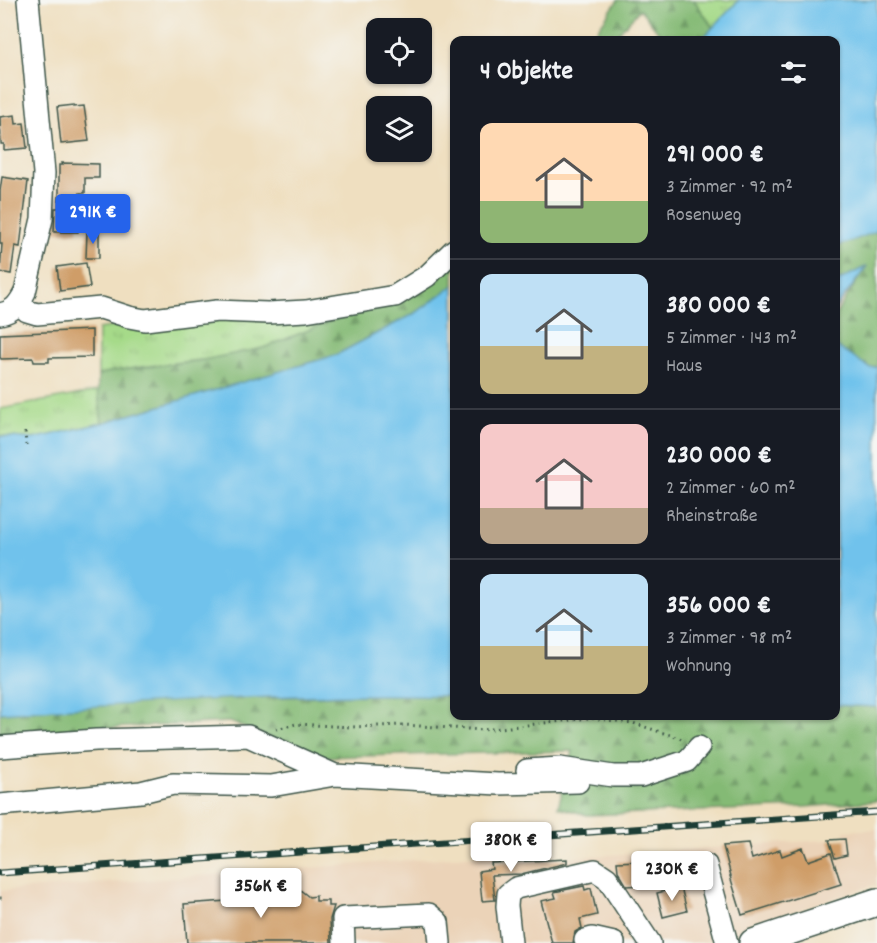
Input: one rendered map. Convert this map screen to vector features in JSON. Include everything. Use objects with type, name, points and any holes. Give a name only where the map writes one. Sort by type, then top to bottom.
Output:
[{"type":"main road","points":[[753,943],[877,902]]},
{"type":"street","points":[[0,314],[13,310],[20,303],[25,292],[42,219],[43,153],[28,0]]},
{"type":"street","points":[[20,303],[27,311],[37,314],[101,308],[146,320],[217,310],[268,313],[306,311],[395,296],[427,276],[450,254]]},
{"type":"street","points":[[0,747],[96,740],[248,736],[335,776]]},
{"type":"street","points":[[498,784],[515,770],[548,768],[613,776],[641,776],[687,761],[699,747]]},
{"type":"street","points":[[0,805],[141,792],[173,784],[271,786],[335,776],[498,784],[578,782]]},
{"type":"street","points":[[706,865],[727,943]]},
{"type":"street","points":[[511,943],[508,894],[516,888],[595,870],[607,878],[650,943]]},
{"type":"street","points":[[344,943],[343,918],[429,914],[438,922],[440,943]]},
{"type":"street","points":[[585,940],[614,943]]},
{"type":"path","points":[[25,432],[26,446]]},
{"type":"path","points":[[248,736],[296,724],[350,727],[404,725],[483,730],[571,720]]},
{"type":"path","points":[[607,720],[633,723],[678,736],[699,747]]},
{"type":"path","points":[[0,898],[6,898]]},
{"type":"shaded area","points":[[877,829],[877,884],[701,943],[0,943],[0,891],[495,854],[492,863],[845,839],[845,831]]},
{"type":"green space","points":[[618,0],[694,0],[713,28],[705,36],[662,36],[640,9],[616,36],[593,36]]},
{"type":"green space","points":[[694,0],[739,0],[713,28]]},
{"type":"green space","points":[[877,220],[877,367],[870,368],[840,351],[840,308],[866,267],[840,280],[840,242]]},
{"type":"green space","points":[[450,259],[450,288],[417,312],[336,355],[102,423],[98,375],[113,371],[203,360],[263,348],[354,312]]},
{"type":"green space","points":[[354,312],[286,340],[243,353],[118,370],[98,375],[98,329],[130,324]]},
{"type":"green space","points":[[98,391],[102,423],[33,439],[0,436],[0,409]]},
{"type":"green space","points":[[407,694],[450,696],[450,720],[840,720],[840,705],[877,707],[877,801],[805,807],[587,815],[558,807],[573,751],[319,757],[230,722],[68,730],[0,737],[0,713],[190,699]]},
{"type":"water","points":[[739,0],[877,0],[877,228],[875,232],[840,245],[840,36],[705,36]]},
{"type":"water","points":[[867,266],[840,303],[840,280]]},
{"type":"water","points":[[450,288],[450,696],[284,697],[0,713],[0,436],[33,439],[102,423],[336,355],[417,312]]},
{"type":"water","points":[[840,349],[870,368],[877,367],[877,707],[840,705]]},
{"type":"building","points":[[74,105],[74,107],[84,106],[89,141],[61,144],[57,107]]},
{"type":"building","points":[[15,115],[16,124],[24,123],[27,148],[4,150],[4,144],[1,144],[0,117]]},
{"type":"building","points":[[62,163],[99,164],[99,178],[85,178],[85,193],[80,193],[78,232],[54,232],[55,208],[59,208],[59,165],[63,165]]},
{"type":"building","points":[[2,177],[28,181],[20,247],[15,246],[11,274],[0,272]]},
{"type":"building","points":[[87,232],[99,232],[99,258],[86,258]]},
{"type":"building","points":[[86,263],[90,287],[60,291],[57,267]]},
{"type":"building","points":[[92,330],[92,357],[49,358],[49,362],[34,362],[33,358],[1,359],[0,357],[0,334]]},
{"type":"building","points":[[845,839],[847,855],[835,858],[829,840]]},
{"type":"building","points":[[748,844],[752,859],[780,850],[782,856],[803,848],[808,861],[831,853],[841,884],[742,915],[723,846]]},
{"type":"building","points":[[567,859],[567,863],[521,874],[492,875],[495,900],[482,901],[479,871],[492,869],[491,863]]},
{"type":"building","points":[[659,860],[660,884],[627,886],[618,871],[617,862]]},
{"type":"building","points":[[288,884],[289,890],[299,889],[309,897],[316,896],[316,901],[328,901],[328,906],[334,906],[330,919],[331,943],[187,943],[184,904],[256,899],[256,887]]},
{"type":"building","points":[[584,886],[585,890],[591,888],[597,915],[580,919],[582,928],[575,932],[573,943],[552,943],[541,901],[556,898],[554,892]]},
{"type":"building","points":[[681,887],[687,911],[663,917],[657,893]]},
{"type":"railway","points":[[0,873],[877,812]]}]
